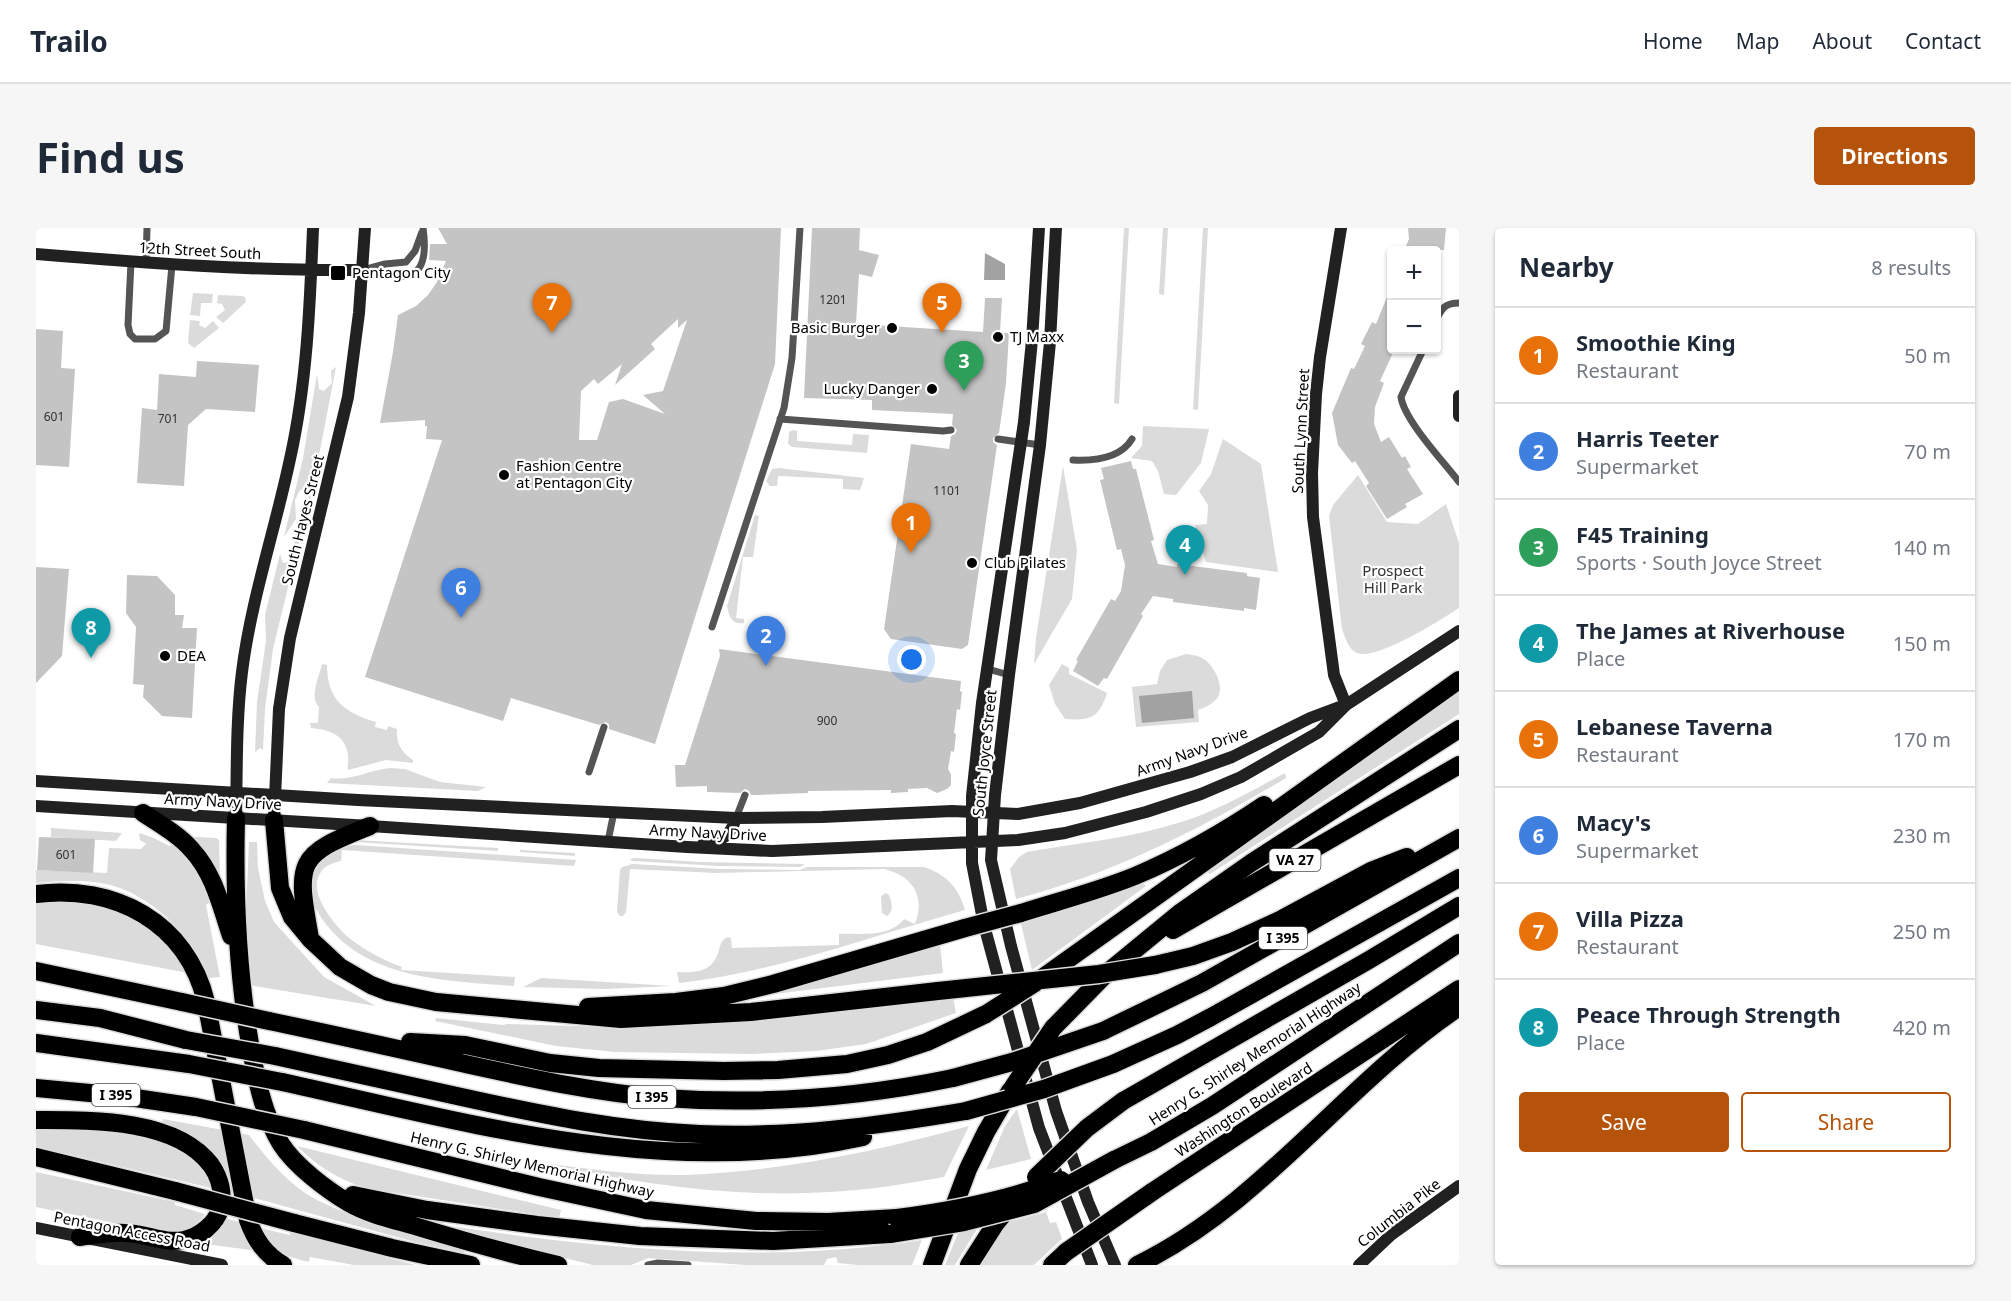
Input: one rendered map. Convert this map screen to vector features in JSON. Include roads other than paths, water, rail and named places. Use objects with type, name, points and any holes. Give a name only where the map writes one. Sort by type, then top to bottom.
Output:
[{"type":"highway","points":[[354,1039],[465,1045],[550,1063],[588,1067],[713,1071],[778,1070],[848,1064],[888,1055],[937,1038],[986,1014],[1035,983],[1459,680]]},
{"type":"highway","points":[[1130,954],[1181,912],[1220,885],[1459,729]]},
{"type":"highway","points":[[530,1010],[652,1004],[724,996],[1021,913],[1111,885],[1158,865],[1235,824],[1312,772],[1377,739]]},
{"type":"highway","name":"VA 27","points":[[932,1265],[968,1169],[986,1132],[1012,1087],[1053,1028],[1088,992],[1130,954],[1459,765]]},
{"type":"highway","points":[[143,813],[187,845],[205,867],[238,957]]},
{"type":"highway","points":[[236,818],[235,883],[238,957],[254,1062],[272,1126],[290,1155],[308,1173],[350,1203],[374,1213],[484,1246],[558,1265]]},
{"type":"highway","points":[[274,820],[280,888],[292,917],[311,940],[340,967],[371,985],[389,992],[435,1002],[621,1019],[762,1011],[1099,974],[1155,965],[1193,956],[1232,942],[1280,920],[1371,871],[1459,838]]},
{"type":"highway","points":[[311,940],[302,890],[302,876],[309,860],[325,844],[370,826]]},
{"type":"highway","name":"I 395","points":[[36,971],[555,1083],[670,1098],[733,1101],[801,1100],[874,1092],[953,1078],[1022,1059],[1102,1031],[1202,983],[1459,838]]},
{"type":"highway","points":[[36,1043],[189,1064],[543,1138],[610,1148],[681,1153],[750,1152],[820,1146],[882,1133],[966,1111],[1044,1089],[1113,1064],[1211,1017],[1459,878]]},
{"type":"highway","points":[[36,894],[78,892],[98,895],[124,904],[136,909],[159,926],[188,957],[199,979],[206,1002],[248,1220],[258,1243],[270,1256],[283,1265]]},
{"type":"highway","points":[[969,1265],[996,1223],[1036,1177],[1087,1128],[1123,1101],[1377,956],[1459,906]]},
{"type":"highway","name":"Henry G. Shirley Memorial Highway","points":[[36,1088],[122,1096],[196,1107],[646,1210],[756,1221],[893,1226],[1053,1184],[1114,1160],[1151,1142],[1228,1096],[1459,943]]},
{"type":"highway","name":"Washington Boulevard","points":[[1052,1265],[1066,1252],[1152,1192],[1459,989]]},
{"type":"highway","points":[[1137,1265],[1174,1245],[1237,1201],[1388,1061],[1459,1007]]},
{"type":"highway","points":[[36,1010],[100,1018],[186,1040]]},
{"type":"highway","points":[[36,1022],[186,1040],[275,1056],[549,1116],[660,1131],[734,1135],[809,1132],[875,1125],[966,1111]]},
{"type":"highway","points":[[36,1056],[189,1064]]},
{"type":"highway","points":[[36,1120],[114,1123],[155,1131],[176,1139],[200,1154],[208,1161],[219,1178],[222,1195],[217,1216],[212,1224],[195,1236],[176,1241],[126,1233],[80,1237]]},
{"type":"highway","points":[[36,1157],[392,1248],[471,1265]]},
{"type":"highway","points":[[321,1182],[347,1194],[402,1206],[610,1233],[739,1241],[804,1240],[893,1226]]},
{"type":"main road","name":"South Hayes Street","points":[[236,818],[238,719],[242,672],[265,560],[291,458],[305,366],[313,228]]},
{"type":"main road","name":"South Hayes Street","points":[[274,820],[279,709],[290,638],[346,405],[354,358],[365,228]]},
{"type":"main road","name":"South Joyce Street","points":[[1039,228],[1032,340],[1021,443],[988,669],[971,813],[972,863],[984,925],[1039,1128],[1092,1265]]},
{"type":"main road","name":"South Joyce Street","points":[[1056,228],[1050,342],[1040,445],[1009,675],[991,841],[991,861],[1056,1111],[1088,1202],[1115,1265]]},
{"type":"main road","name":"South Lynn Street","points":[[1341,228],[1320,357],[1312,473],[1313,517],[1334,675],[1346,705]]},
{"type":"main road","name":"12th Street South","points":[[36,254],[172,265],[312,271],[363,270]]},
{"type":"main road","points":[[1459,396],[1459,416]]},
{"type":"main road","name":"Army Navy Drive","points":[[36,806],[772,851],[1042,837],[1146,812],[1201,794],[1241,777],[1319,732],[1346,705],[1459,631]]},
{"type":"main road","name":"Army Navy Drive","points":[[36,781],[736,818],[952,811],[1018,814],[1080,803],[1190,772],[1232,757],[1310,718],[1346,705]]},
{"type":"main road","points":[[687,847],[722,839],[732,830],[736,818]]},
{"type":"main road","name":"Columbia Pike","points":[[1359,1265],[1392,1234],[1459,1186]]},
{"type":"main road","name":"Pentagon Access Road","points":[[36,1228],[222,1265]]},
{"type":"lane","points":[[146,263],[147,228]]},
{"type":"lane","points":[[712,627],[789,386],[800,228]]},
{"type":"lane","points":[[363,270],[385,264],[406,262],[415,251],[423,229]]},
{"type":"lane","points":[[363,270],[391,278],[416,272],[425,252],[423,229]]},
{"type":"lane","points":[[130,262],[128,325],[130,334],[135,339],[155,339],[166,331],[172,265]]},
{"type":"lane","points":[[1441,310],[1448,303],[1459,303]]},
{"type":"lane","points":[[1421,354],[1401,397],[1402,405],[1423,437],[1459,482]]},
{"type":"lane","points":[[780,419],[951,430]]},
{"type":"lane","points":[[998,439],[1040,445]]},
{"type":"lane","points":[[1072,460],[1094,460],[1112,456],[1126,449],[1132,439]]},
{"type":"lane","points":[[988,669],[1009,675]]},
{"type":"lane","points":[[589,772],[604,727]]},
{"type":"lane","points":[[736,818],[745,795]]},
{"type":"lane","points":[[608,841],[614,812]]},
{"type":"lane","points":[[648,1265],[658,1263],[688,1265]]},
{"type":"place","name":"Pentagon City","points":[[338,273]]},
{"type":"place","name":"Basic Burger","points":[[892,328]]},
{"type":"place","name":"Villa Pizza","points":[[552,333]]},
{"type":"place","name":"Lebanese Taverna","points":[[942,333]]},
{"type":"place","name":"TJ Maxx","points":[[998,337]]},
{"type":"place","name":"Lucky Danger","points":[[932,389]]},
{"type":"place","name":"F45 Training","points":[[964,391]]},
{"type":"place","name":"Fashion Centre at Pentagon City","points":[[504,475]]},
{"type":"place","name":"Smoothie King","points":[[911,553]]},
{"type":"place","name":"Club Pilates","points":[[972,563]]},
{"type":"place","name":"The James at Riverhouse","points":[[1185,575]]},
{"type":"place","name":"Macy's","points":[[461,618]]},
{"type":"place","name":"DEA","points":[[165,656]]},
{"type":"place","name":"Peace Through Strength","points":[[91,658]]},
{"type":"place","name":"Harris Teeter","points":[[766,666]]},
{"type":"park label","name":"Prospect Hill Park","points":[[1393,580]]}]
